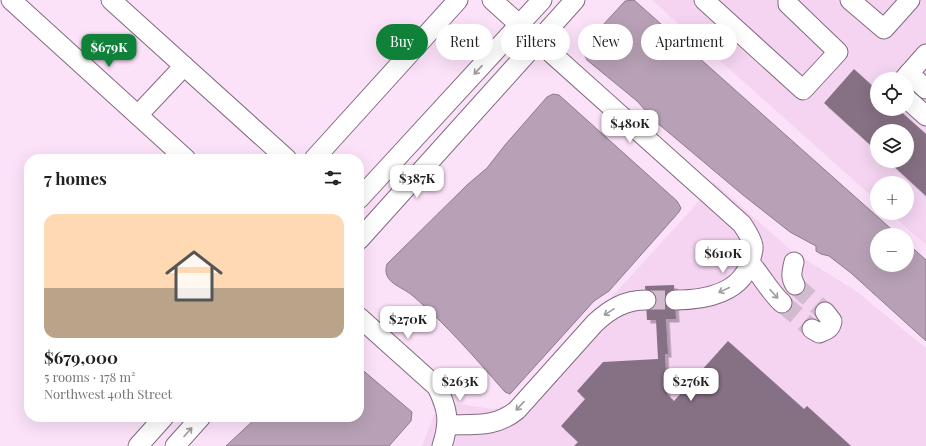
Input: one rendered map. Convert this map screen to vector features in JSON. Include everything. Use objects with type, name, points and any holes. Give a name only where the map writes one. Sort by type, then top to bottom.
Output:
[{"type":"street","points":[[11,0],[181,154]]},
{"type":"street","points":[[111,0],[281,154]]},
{"type":"street","points":[[319,154],[458,0]]},
{"type":"street","points":[[492,0],[520,24],[542,0]]},
{"type":"street","points":[[553,24],[575,0]]},
{"type":"street","points":[[704,0],[803,90],[838,52],[788,4],[788,0]]},
{"type":"street","points":[[850,0],[884,29],[910,0]]},
{"type":"street","points":[[364,194],[501,45]]},
{"type":"street","points":[[910,72],[926,54]]},
{"type":"street","points":[[364,234],[521,60]]},
{"type":"street","points":[[559,60],[742,224],[754,246],[750,263],[742,278],[728,289],[710,296],[690,300],[675,300]]},
{"type":"street","points":[[138,115],[184,66]]},
{"type":"street","points":[[914,81],[926,89]]},
{"type":"street","points":[[914,105],[926,116]]},
{"type":"street","points":[[794,262],[791,274],[795,285]]},
{"type":"street","points":[[750,263],[782,303]]},
{"type":"street","points":[[447,425],[486,424],[499,422],[508,418],[517,410],[595,323],[607,312],[624,304],[646,300]]},
{"type":"street","points":[[812,329],[819,333],[831,326],[832,321],[826,312]]},
{"type":"street","points":[[364,321],[437,387],[444,402],[447,418],[446,433],[442,446]]},
{"type":"street","points":[[138,446],[160,422]]},
{"type":"street","points":[[175,446],[197,422]]},
{"type":"shaded area","points":[[634,0],[661,24],[641,24],[641,60],[701,60],[870,210],[870,220],[881,220],[890,228],[870,228],[870,272],[914,272],[914,249],[926,260],[926,341],[851,273],[829,256],[816,251],[816,246],[790,232],[743,195],[655,121],[637,101],[587,60],[633,60],[633,24],[604,24],[625,1]]},
{"type":"shaded area","points":[[652,0],[926,0],[926,245],[914,234],[914,228],[907,228],[898,220],[914,220],[914,176],[870,176],[870,195],[719,60],[737,60],[737,24],[679,24]]},
{"type":"shaded area","points":[[553,94],[559,95],[677,201],[681,208],[609,291],[594,301],[510,394],[505,392],[461,342],[426,307],[390,280],[387,276],[386,270],[387,264],[467,185],[487,168],[547,97]]},
{"type":"shaded area","points":[[714,182],[792,251],[856,291],[926,348],[926,446],[422,446],[435,413],[431,400],[493,409],[508,405],[607,302],[692,209]]},
{"type":"shaded area","points":[[364,371],[412,412],[411,421],[389,446],[226,446],[252,422],[364,422]]},
{"type":"building","points":[[854,69],[870,84],[870,116],[906,116],[926,134],[926,196],[914,185],[914,176],[904,176],[896,168],[914,168],[914,124],[870,124],[870,145],[824,103]]},
{"type":"building","points":[[674,285],[676,319],[666,319],[668,354],[665,354],[667,394],[674,401],[728,341],[804,409],[807,406],[851,446],[574,446],[578,442],[561,426],[585,399],[577,391],[603,362],[658,359],[656,320],[647,320],[645,286]]},
{"type":"tunnel","points":[[795,285],[825,312]]},
{"type":"tunnel","points":[[646,300],[675,300]]},
{"type":"tunnel","points":[[782,303],[812,329]]}]
